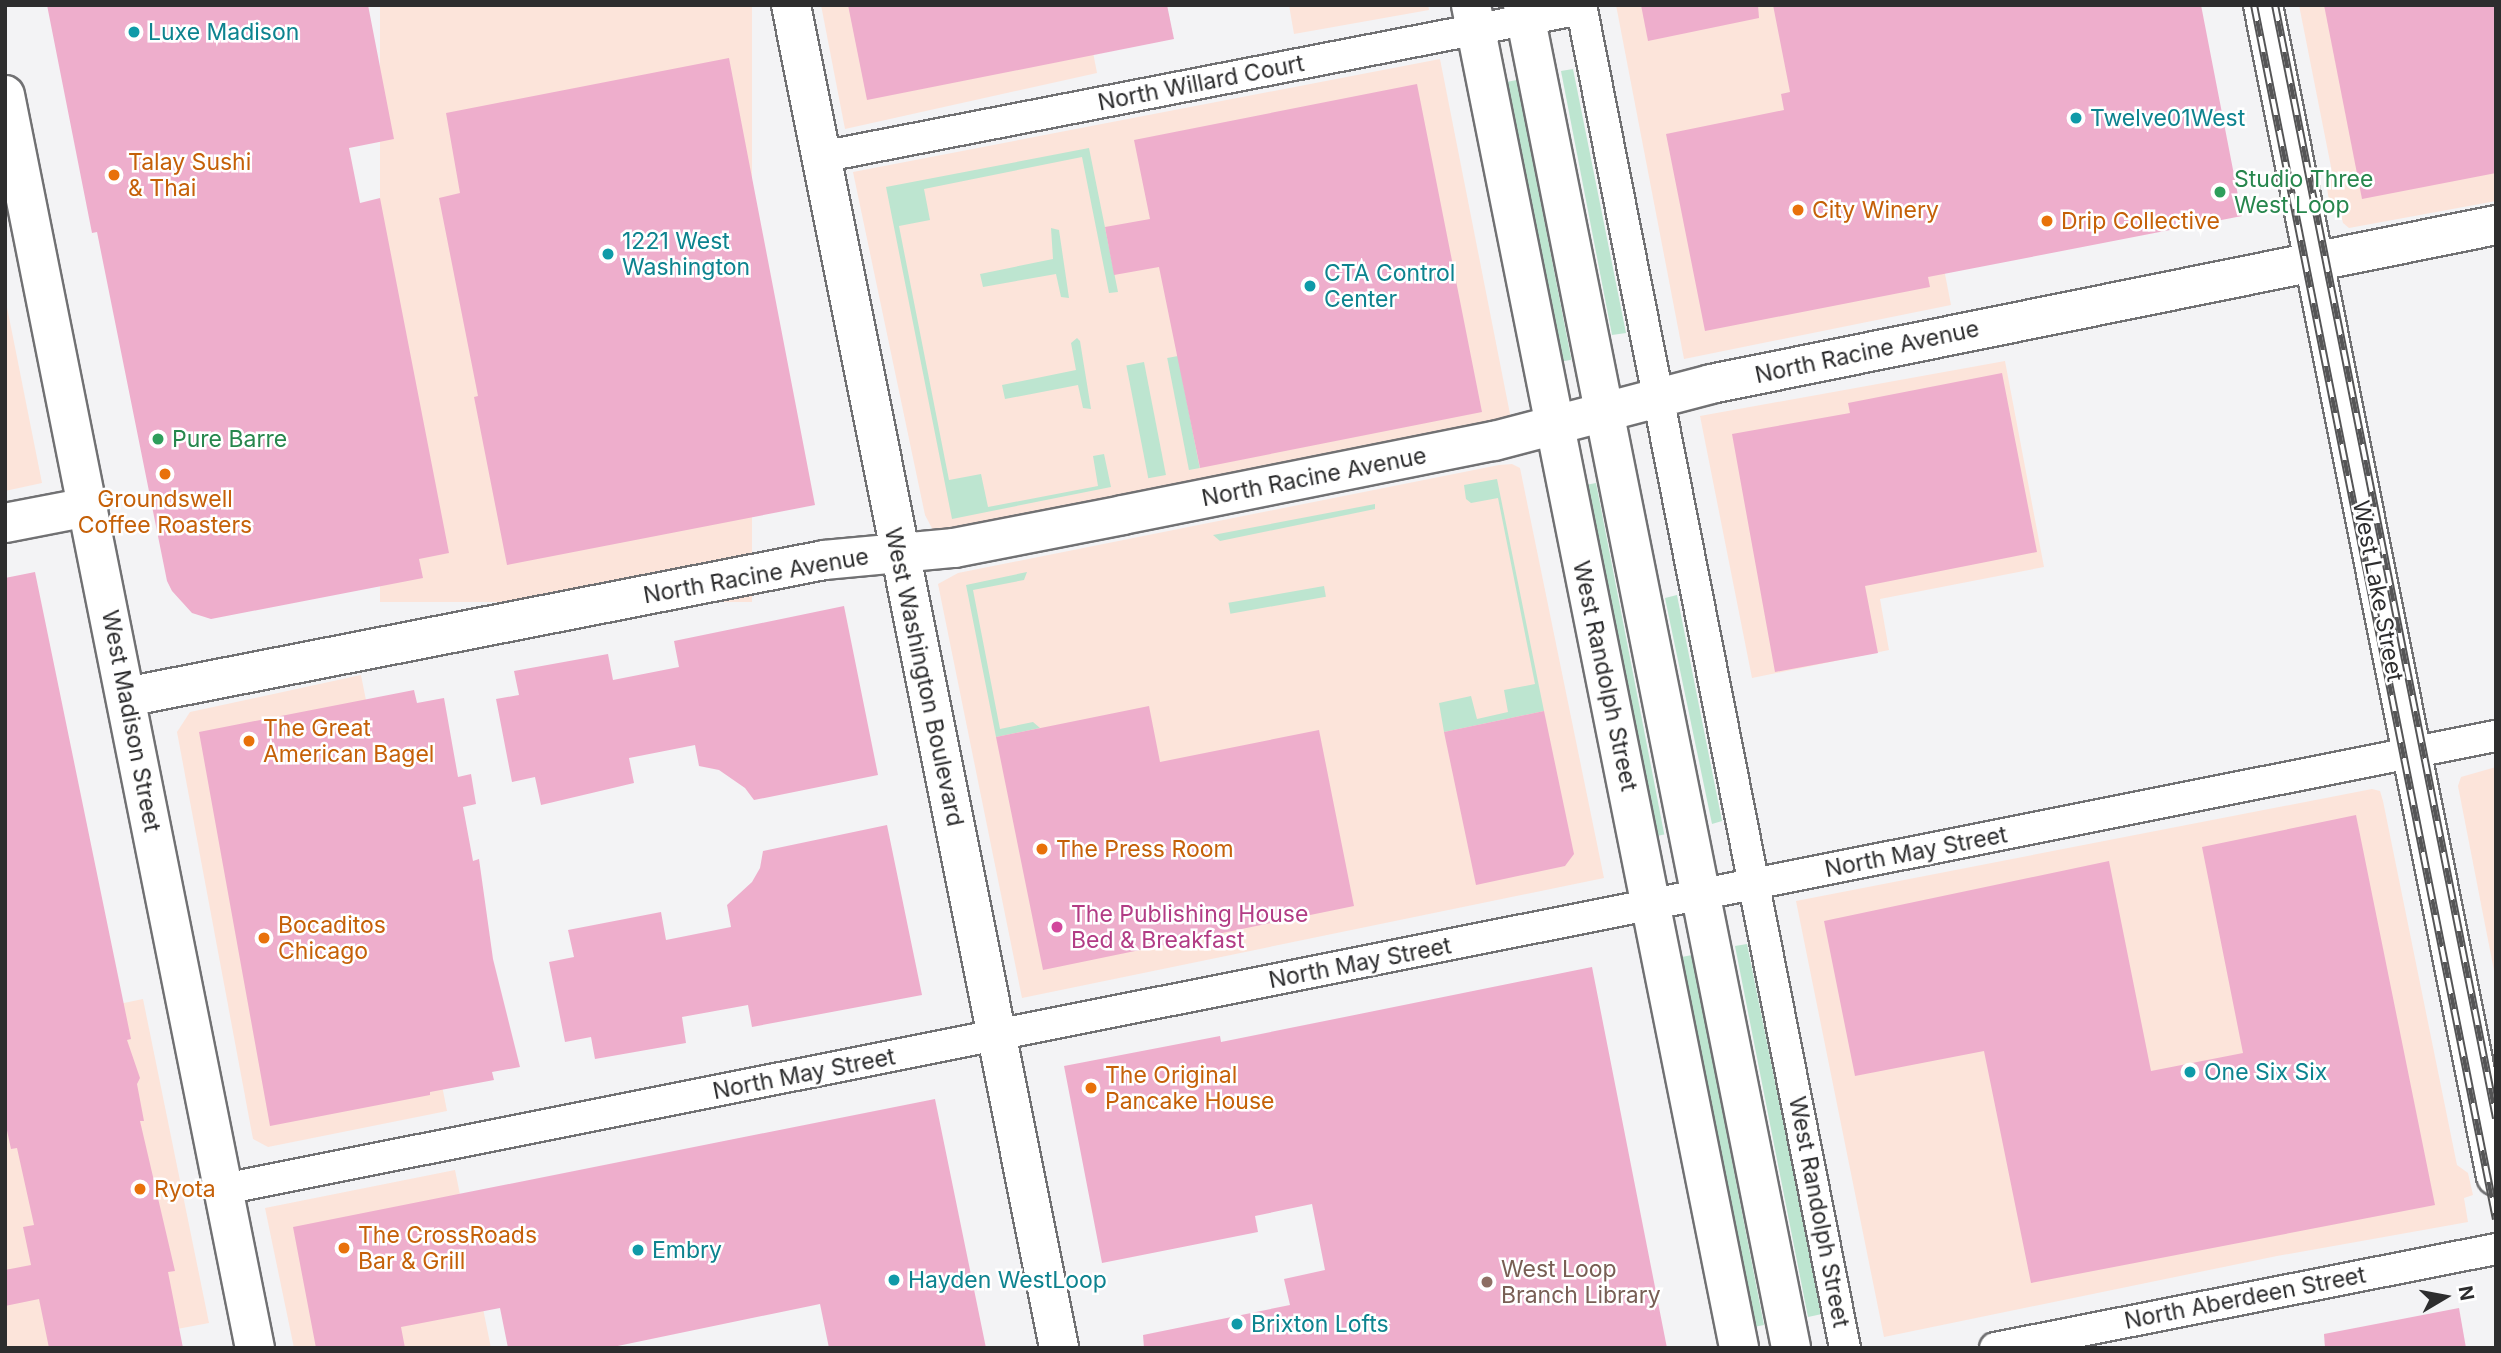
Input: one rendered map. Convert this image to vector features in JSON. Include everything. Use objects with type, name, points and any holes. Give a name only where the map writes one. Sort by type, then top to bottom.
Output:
[{"type":"street","name":"West Washington Boulevard","points":[[791,5],[1059,1348]]},
{"type":"street","name":"West Lake Street","points":[[2263,5],[2496,1175]]},
{"type":"street","name":"North Willard Court","points":[[821,157],[1473,17],[1581,7]]},
{"type":"street","name":"West Randolph Street","points":[[1581,7],[1845,1348]]},
{"type":"street","points":[[1524,12],[1791,1348]]},
{"type":"street","name":"West Randolph Street","points":[[1473,17],[1739,1348]]},
{"type":"street","name":"West Madison Street","points":[[5,95],[255,1348]]},
{"type":"street","name":"North Racine Avenue","points":[[127,697],[824,560],[954,548],[1123,515],[1553,427],[1658,398],[1806,364],[2496,225]]},
{"type":"street","points":[[5,523],[88,507]]},
{"type":"street","name":"North May Street","points":[[224,1189],[2496,736]]},
{"type":"street","name":"North Aberdeen Street","points":[[1995,1348],[2496,1249]]},
{"type":"shaded area","points":[[380,5],[752,5],[752,602],[380,602]]},
{"type":"shaded area","points":[[821,5],[1084,5],[1097,73],[845,129]]},
{"type":"shaded area","points":[[1289,5],[1428,5],[1429,10],[1294,34]]},
{"type":"shaded area","name":"City Winery","points":[[1616,5],[1893,5],[1951,305],[1684,359]]},
{"type":"shaded area","points":[[2299,5],[2496,5],[2496,201],[2349,228],[2343,223],[2339,206],[2330,207],[2327,188],[2333,177]]},
{"type":"shaded area","points":[[1440,59],[1511,419],[950,532],[934,532],[925,515],[853,172]]},
{"type":"shaded area","points":[[5,297],[42,483],[5,491]]},
{"type":"shaded area","points":[[2005,361],[2044,567],[1880,599],[1889,650],[1752,678],[1700,416]]},
{"type":"shaded area","points":[[1512,464],[1520,468],[1604,878],[1022,998],[938,584],[958,573]]},
{"type":"shaded area","points":[[361,675],[447,1111],[268,1147],[253,1139],[177,732],[190,712]]},
{"type":"shaded area","points":[[2496,767],[2496,981],[2458,786],[2461,777]]},
{"type":"shaded area","points":[[2372,789],[2380,791],[2383,801],[2457,1165],[2468,1173],[2473,1195],[2464,1198],[2468,1222],[2277,1256],[1884,1337],[1796,901]]},
{"type":"shaded area","points":[[143,999],[209,1323],[76,1348],[5,1348],[5,1028]]},
{"type":"shaded area","points":[[455,1170],[491,1348],[294,1348],[265,1208]]},
{"type":"green space","points":[[1573,69],[1626,333],[1612,335],[1561,71]]},
{"type":"green space","points":[[1517,80],[1571,360],[1561,362],[1506,82]]},
{"type":"green space","points":[[1089,148],[1118,292],[1109,293],[1082,157],[924,189],[930,220],[899,226],[949,480],[981,474],[988,507],[1098,486],[1093,456],[1104,454],[1111,487],[952,519],[886,187]]},
{"type":"green space","points":[[1051,228],[1059,230],[1069,298],[1061,297],[1056,274],[983,287],[980,274],[1053,259]]},
{"type":"green space","points":[[1077,338],[1080,341],[1091,409],[1083,408],[1078,385],[1005,399],[1002,385],[1076,370],[1071,343]]},
{"type":"green space","points":[[1178,356],[1200,468],[1189,470],[1167,358]]},
{"type":"green space","points":[[1144,362],[1166,475],[1148,478],[1126,365]]},
{"type":"green space","points":[[1497,479],[1544,711],[1444,732],[1439,703],[1471,696],[1477,719],[1508,712],[1504,690],[1535,684],[1498,498],[1471,503],[1466,499],[1464,485]]},
{"type":"green space","points":[[1596,483],[1664,834],[1653,837],[1584,485]]},
{"type":"green space","points":[[1375,504],[1375,509],[1220,541],[1213,535]]},
{"type":"green space","points":[[1027,572],[1024,580],[973,590],[1000,729],[1033,722],[1040,728],[996,737],[966,585]]},
{"type":"green space","points":[[1324,586],[1326,597],[1230,614],[1228,603]]},
{"type":"green space","points":[[1677,595],[1722,821],[1712,824],[1665,598]]},
{"type":"green space","points":[[1747,944],[1822,1314],[1808,1317],[1735,946]]},
{"type":"green space","points":[[1692,955],[1764,1325],[1751,1328],[1679,957]]},
{"type":"building","points":[[47,5],[368,5],[394,139],[349,148],[360,203],[380,198],[449,553],[419,559],[423,578],[211,619],[192,613],[172,591],[167,581],[97,232],[92,233]]},
{"type":"building","points":[[848,5],[1167,5],[1174,39],[867,100]]},
{"type":"building","points":[[1641,5],[1758,5],[1759,18],[1648,41]]},
{"type":"building","points":[[1773,5],[2201,5],[2242,216],[1928,277],[1930,287],[1705,331],[1666,134],[1784,110],[1781,94],[1790,92]]},
{"type":"building","points":[[2324,5],[2496,5],[2496,173],[2362,199]]},
{"type":"building","points":[[729,58],[815,505],[507,565],[474,397],[478,396],[439,198],[460,193],[446,113]]},
{"type":"building","name":"CTA Control Center","points":[[1417,84],[1482,412],[1200,468],[1159,267],[1114,275],[1105,227],[1150,219],[1134,140]]},
{"type":"building","points":[[2002,373],[2037,552],[1865,586],[1878,653],[1775,672],[1732,434],[1850,413],[1848,403]]},
{"type":"building","points":[[35,572],[131,1039],[127,1040],[140,1078],[137,1084],[144,1121],[140,1121],[175,1271],[168,1272],[183,1348],[49,1348],[39,1299],[5,1306],[5,1270],[31,1265],[23,1227],[34,1225],[17,1148],[11,1149],[5,1121],[5,578]]},
{"type":"building","points":[[844,606],[878,775],[754,800],[745,788],[719,770],[699,766],[695,745],[629,758],[634,783],[541,805],[535,777],[512,782],[496,699],[519,695],[514,671],[608,654],[613,680],[679,667],[674,641]]},
{"type":"building","points":[[414,690],[417,703],[444,698],[458,777],[471,774],[476,804],[463,807],[473,861],[479,859],[493,959],[520,1067],[492,1072],[494,1080],[270,1126],[199,732]]},
{"type":"building","points":[[1149,706],[1160,762],[1319,730],[1354,906],[1043,970],[996,737]]},
{"type":"building","points":[[1544,711],[1574,854],[1565,866],[1476,885],[1444,732]]},
{"type":"building","points":[[2356,815],[2435,1205],[2031,1283],[1984,1051],[1855,1076],[1824,921],[2109,861],[2151,1071],[2243,1053],[2202,847]]},
{"type":"building","points":[[887,825],[922,995],[752,1027],[748,1005],[682,1017],[686,1043],[595,1059],[591,1037],[565,1042],[549,962],[574,957],[568,930],[661,912],[666,940],[731,927],[727,905],[752,882],[760,868],[763,851]]},
{"type":"building","points":[[1592,967],[1667,1348],[1144,1348],[1143,1335],[1290,1305],[1284,1279],[1325,1270],[1312,1204],[1255,1216],[1258,1232],[1102,1263],[1064,1066],[1220,1036],[1221,1042]]},
{"type":"building","points":[[935,1099],[986,1348],[829,1348],[820,1304],[608,1348],[508,1348],[500,1308],[401,1327],[405,1348],[316,1348],[293,1227]]},
{"type":"building","points":[[2459,1308],[2466,1348],[2325,1348],[2324,1334]]},
{"type":"railway","points":[[2254,5],[2496,1219]]},
{"type":"railway","points":[[2275,5],[2496,1118]]},
{"type":"place","name":"Luxe Madison","points":[[134,32]]},
{"type":"place","name":"Twelve01West","points":[[2076,118]]},
{"type":"place","name":"Talay Sushi & Thai","points":[[114,175]]},
{"type":"place","name":"Studio Three West Loop","points":[[2220,192]]},
{"type":"place","name":"City Winery","points":[[1798,210]]},
{"type":"place","name":"Drip Collective","points":[[2047,221]]},
{"type":"place","name":"1221 West Washington","points":[[608,254]]},
{"type":"place","name":"CTA Control Center","points":[[1310,286]]},
{"type":"place","name":"Pure Barre","points":[[158,439]]},
{"type":"place","name":"Groundswell Coffee Roasters","points":[[165,474]]},
{"type":"place","name":"The Great American Bagel","points":[[249,741]]},
{"type":"place","name":"The Press Room","points":[[1042,849]]},
{"type":"place","name":"The Publishing House Bed & Breakfast","points":[[1057,927]]},
{"type":"place","name":"Bocaditos Chicago","points":[[264,938]]},
{"type":"place","name":"One Six Six","points":[[2190,1072]]},
{"type":"place","name":"The Original Pancake House","points":[[1091,1088]]},
{"type":"place","name":"Ryota","points":[[140,1189]]},
{"type":"place","name":"The CrossRoads Bar & Grill","points":[[344,1248]]},
{"type":"place","name":"Embry","points":[[638,1250]]},
{"type":"place","name":"Hayden WestLoop","points":[[894,1280]]},
{"type":"place","name":"West Loop Branch Library","points":[[1487,1282]]},
{"type":"place","name":"Brixton Lofts","points":[[1237,1324]]}]
